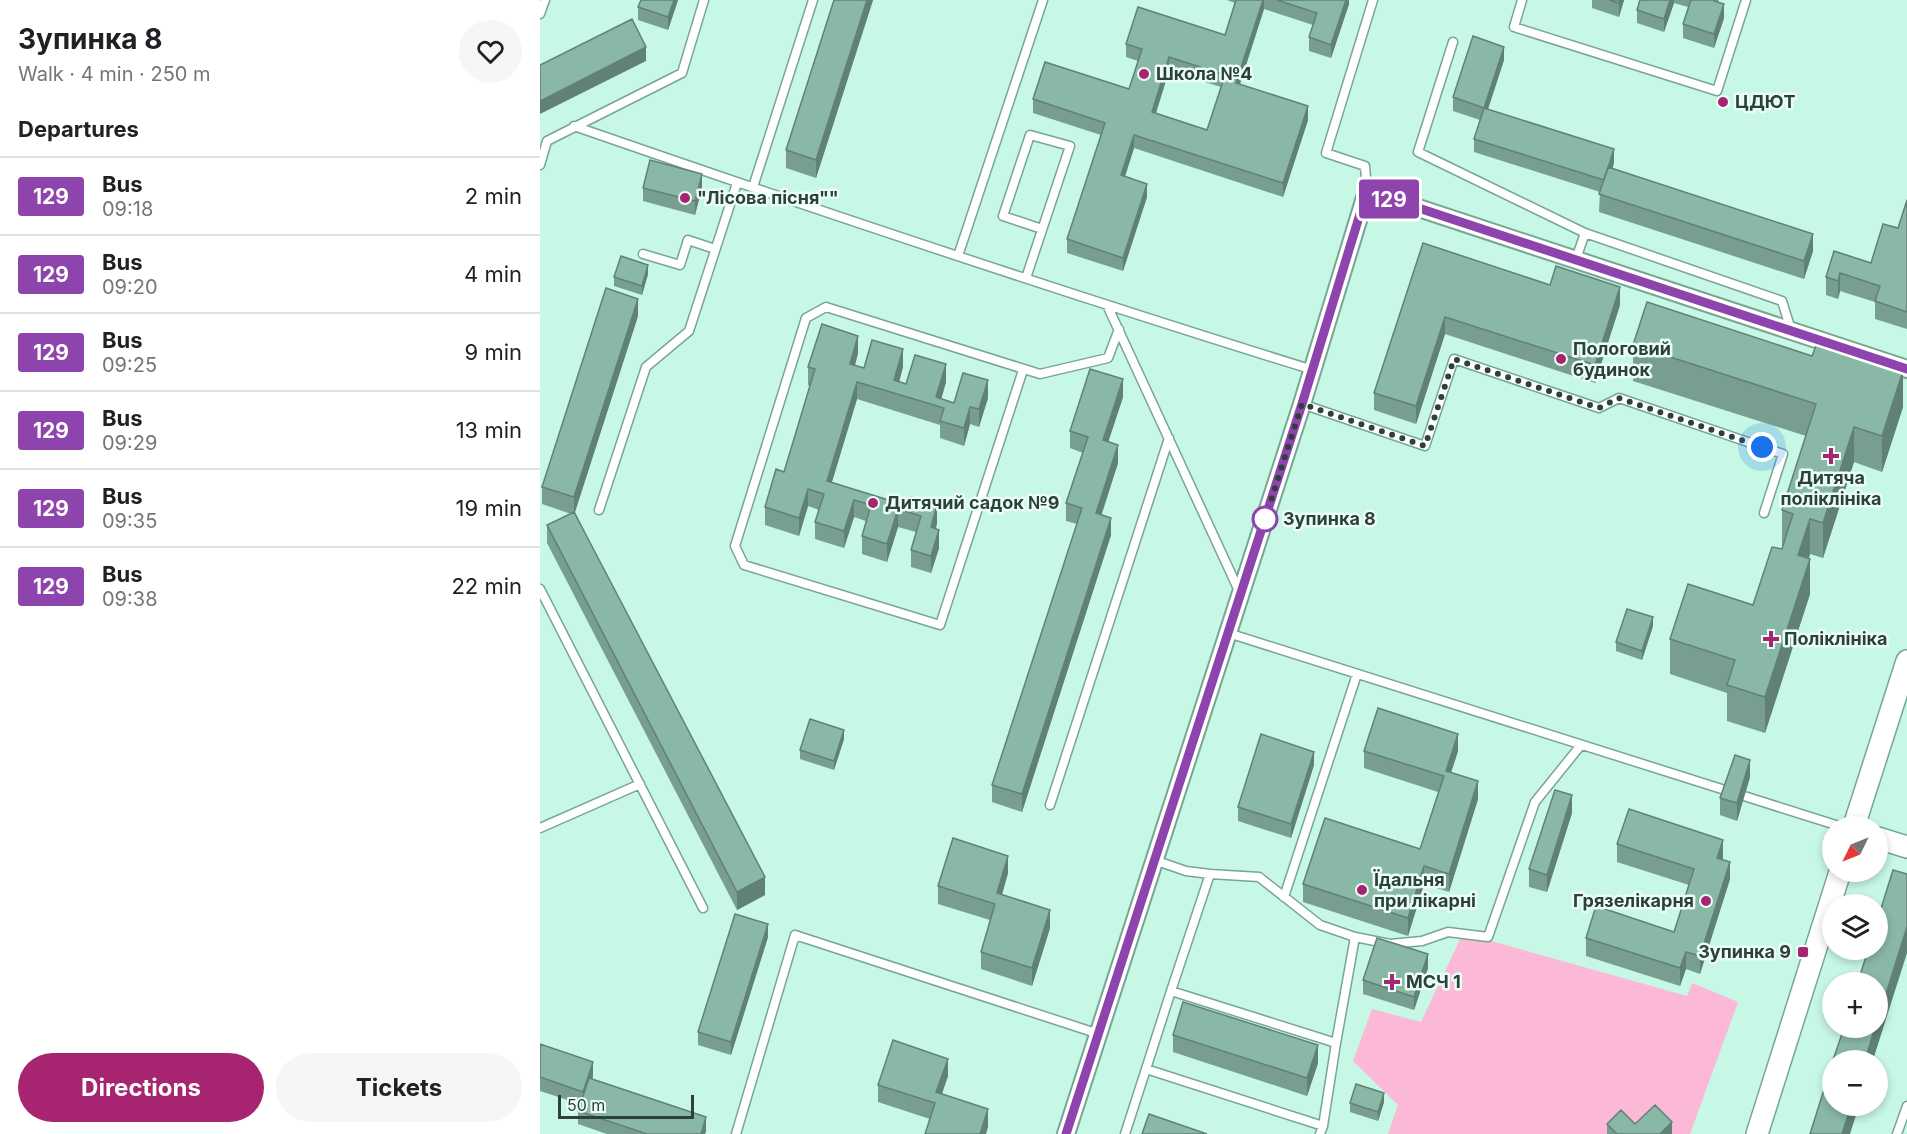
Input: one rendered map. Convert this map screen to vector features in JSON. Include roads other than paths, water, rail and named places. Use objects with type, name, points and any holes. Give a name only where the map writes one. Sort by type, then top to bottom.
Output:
[{"type":"street","points":[[1066,1134],[1313,370],[1367,191],[1907,369]]},
{"type":"street","points":[[1857,816],[1907,661]]},
{"type":"street","points":[[1888,841],[1907,847]]},
{"type":"street","points":[[1757,1134],[1837,882]]},
{"type":"lane","points":[[540,14],[544,0]]},
{"type":"lane","points":[[540,165],[547,141],[682,73],[704,0]]},
{"type":"lane","points":[[753,188],[813,0]]},
{"type":"lane","points":[[958,256],[1043,0]]},
{"type":"lane","points":[[1367,191],[1365,166],[1326,153],[1373,0]]},
{"type":"lane","points":[[1522,0],[1514,27],[1717,91],[1746,0]]},
{"type":"lane","points":[[1453,42],[1418,152],[1585,232],[1782,301],[1791,330]]},
{"type":"lane","points":[[574,126],[958,256],[1313,370]]},
{"type":"lane","points":[[1026,278],[1070,146],[1030,135],[1004,216],[1042,229]]},
{"type":"lane","points":[[599,510],[646,367],[689,331],[738,183]]},
{"type":"lane","points":[[1576,259],[1585,232]]},
{"type":"lane","points":[[643,254],[680,265],[687,240],[715,249]]},
{"type":"lane","points":[[1107,305],[1241,595]]},
{"type":"lane","points":[[1023,369],[940,625],[744,565],[735,546],[806,318],[826,307],[1040,374],[1108,358],[1119,329]]},
{"type":"lane","points":[[1302,404],[1425,446],[1454,359],[1599,408],[1619,398],[1783,454],[1764,513]]},
{"type":"lane","points":[[1050,805],[1169,438]]},
{"type":"lane","points":[[540,589],[703,908]]},
{"type":"lane","points":[[1228,633],[1728,791]]},
{"type":"lane","points":[[1284,897],[1357,674]]},
{"type":"lane","points":[[1154,860],[1186,871],[1259,878],[1320,925],[1355,937],[1390,944],[1422,941],[1448,932],[1488,937],[1535,802],[1581,745]]},
{"type":"lane","points":[[540,828],[640,784]]},
{"type":"lane","points":[[1744,796],[1822,821]]},
{"type":"lane","points":[[1125,1134],[1210,874]]},
{"type":"lane","points":[[736,1134],[795,935],[1099,1034]]},
{"type":"lane","points":[[1146,1069],[1322,1130],[1355,937]]},
{"type":"lane","points":[[1171,991],[1336,1043]]},
{"type":"lane","points":[[1897,1134],[1907,1106]]},
{"type":"place","name":"Школа №4","points":[[1144,74]]},
{"type":"place","name":"ЦДЮТ","points":[[1723,102]]},
{"type":"place","name":"\"Лісова пісня\"\"","points":[[685,198]]},
{"type":"place","name":"Пологовий будинок","points":[[1561,359]]},
{"type":"place","name":"Дитяча поліклініка","points":[[1831,456]]},
{"type":"place","name":"Дитячий садок №9","points":[[873,503]]},
{"type":"place","name":"Зупинка 8","points":[[1265,519]]},
{"type":"place","name":"Поліклініка","points":[[1771,639]]},
{"type":"place","name":"Їдальня при лікарні","points":[[1362,890]]},
{"type":"place","name":"Грязелікарня","points":[[1706,901]]},
{"type":"place","name":"Зупинка 9","points":[[1803,952]]},
{"type":"place","name":"МСЧ 1","points":[[1392,982]]}]
